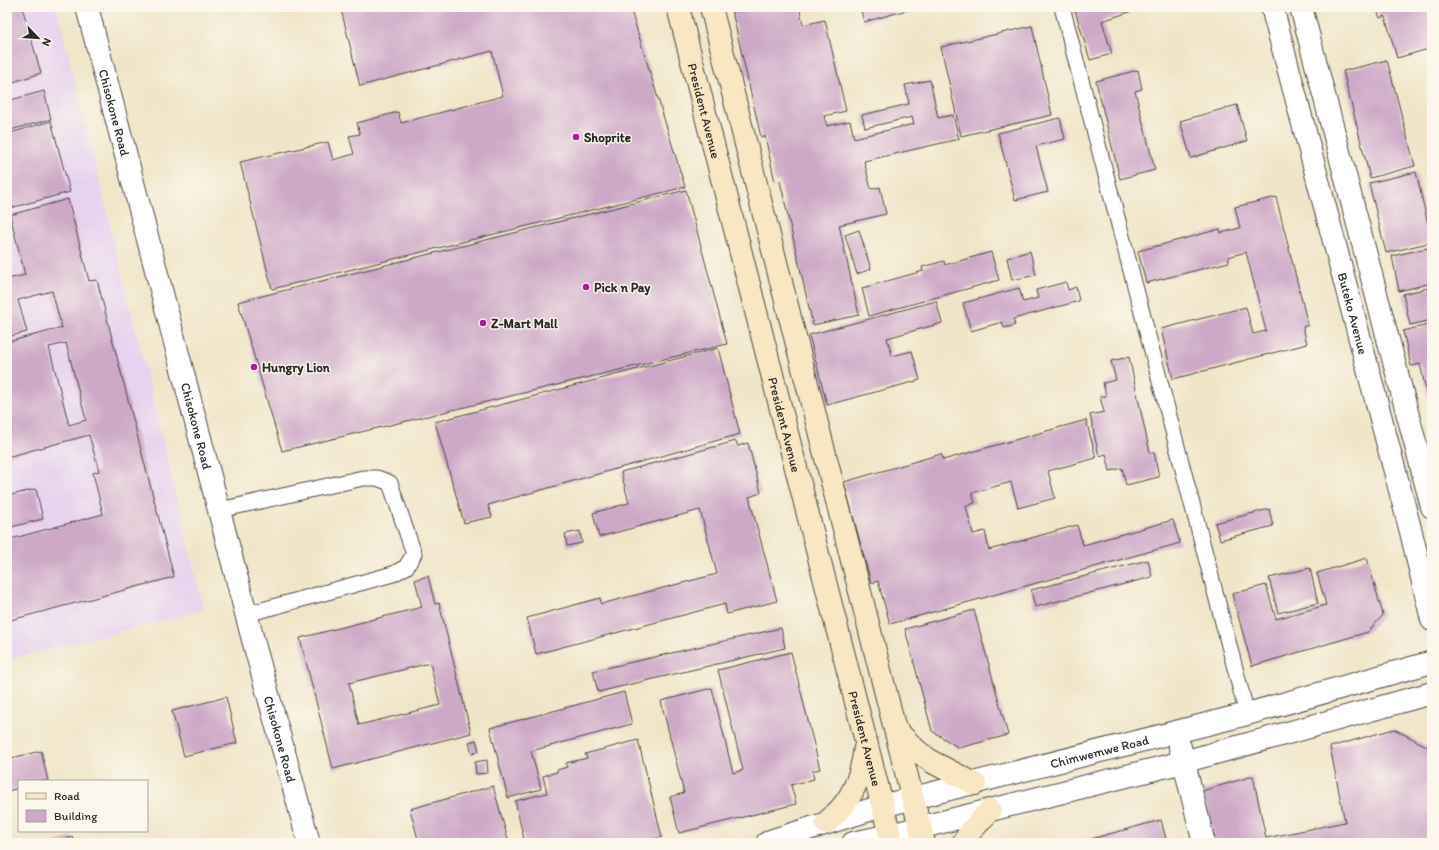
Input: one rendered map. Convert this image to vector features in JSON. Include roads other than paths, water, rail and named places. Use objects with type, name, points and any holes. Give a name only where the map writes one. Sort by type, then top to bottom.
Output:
[{"type":"main road","name":"President Avenue","points":[[678,7],[891,839]]},
{"type":"main road","points":[[711,7],[852,561],[897,731],[922,835]]},
{"type":"main road","points":[[897,731],[916,750],[932,762],[975,784]]},
{"type":"main road","points":[[826,823],[843,806],[854,788],[862,767],[866,744]]},
{"type":"main road","points":[[963,843],[970,832],[990,810]]},
{"type":"street","name":"Chisokone Road","points":[[87,7],[309,843]]},
{"type":"street","name":"Buteko Avenue","points":[[1272,7],[1409,524],[1432,620]]},
{"type":"street","name":"Buteko Avenue","points":[[1301,7],[1432,507]]},
{"type":"street","points":[[1305,131],[1331,123]]},
{"type":"street","name":"Chimwemwe Road","points":[[767,843],[882,806],[975,784],[1247,714],[1432,662]]},
{"type":"street","points":[[853,843],[922,835],[990,810],[1183,762],[1432,693]]},
{"type":"street","points":[[1176,732],[1204,843]]},
{"type":"lane","points":[[1062,7],[1247,714]]},
{"type":"lane","points":[[220,510],[363,478],[377,478],[390,483],[414,554],[406,567],[393,574],[247,614]]},
{"type":"place","name":"Shoprite","points":[[576,137]]},
{"type":"place","name":"Pick n Pay","points":[[586,287]]},
{"type":"place","name":"Z-Mart Mall","points":[[483,323]]},
{"type":"place","name":"Hungry Lion","points":[[254,367]]}]
